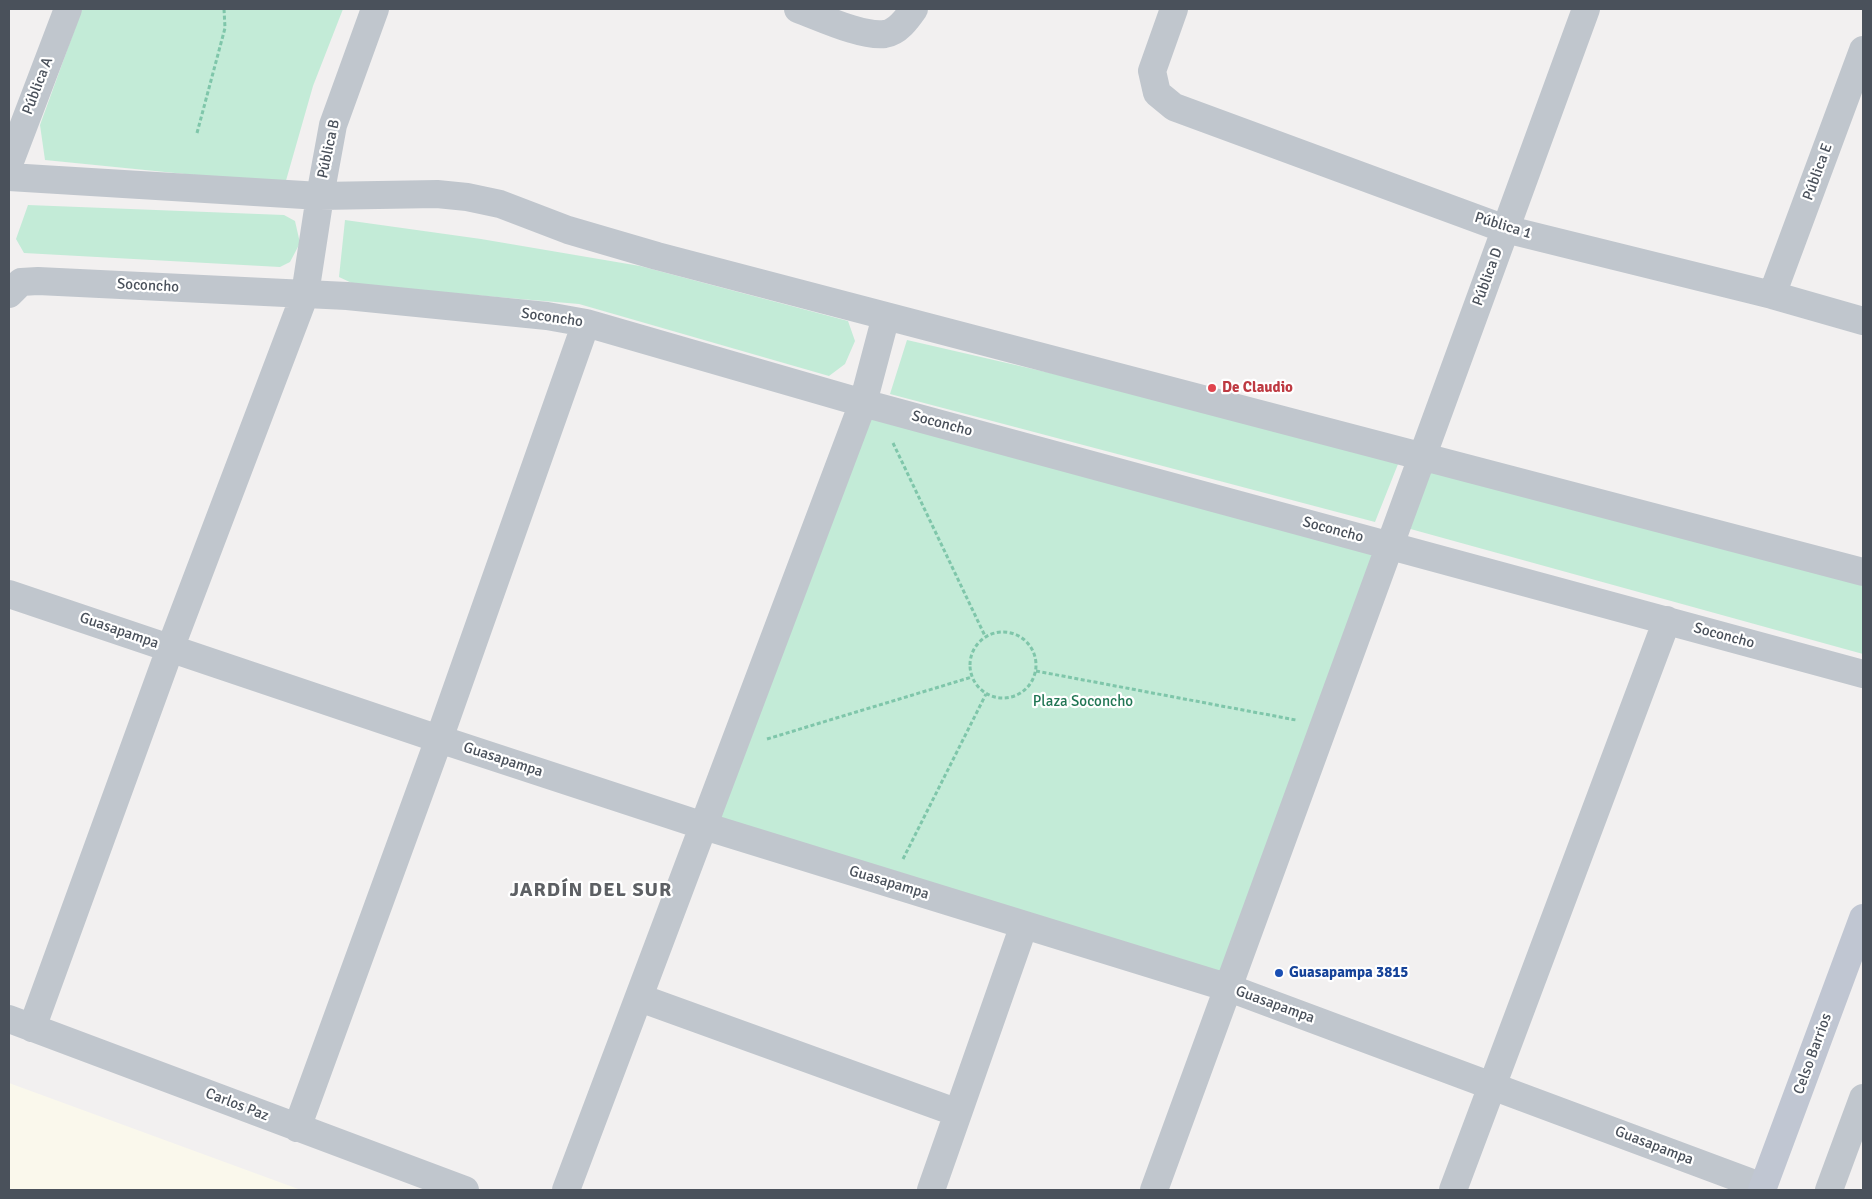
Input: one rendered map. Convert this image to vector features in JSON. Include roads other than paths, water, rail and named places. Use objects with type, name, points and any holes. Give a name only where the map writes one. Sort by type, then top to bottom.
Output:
[{"type":"main road","name":"Celso Barrios","points":[[1762,1189],[1863,918]]},
{"type":"street","name":"Pública A","points":[[9,164],[68,9]]},
{"type":"street","name":"Pública B","points":[[20,1024],[170,649],[305,294],[333,125],[375,9]]},
{"type":"street","points":[[798,9],[863,32],[886,34],[904,23],[914,9]]},
{"type":"street","name":"Pública 1","points":[[1174,9],[1152,71],[1156,93],[1174,107],[1505,228],[1772,295],[1863,321]]},
{"type":"street","name":"Pública D","points":[[1154,1190],[1424,457],[1505,228],[1586,9]]},
{"type":"street","name":"Pública E","points":[[1772,295],[1863,50]]},
{"type":"street","points":[[9,177],[320,196],[437,194],[467,197],[500,204],[568,230],[657,256],[1863,572]]},
{"type":"street","name":"Soconcho","points":[[9,294],[21,282],[38,281],[346,296],[547,316],[586,323],[870,404],[1863,674]]},
{"type":"street","points":[[566,1190],[704,826],[870,404],[886,316]]},
{"type":"street","points":[[298,1128],[439,739],[586,323]]},
{"type":"street","name":"Guasapampa","points":[[9,594],[704,826],[1229,988],[1493,1085],[1762,1189]]},
{"type":"street","points":[[1453,1190],[1667,620]]},
{"type":"street","points":[[930,1190],[1024,925]]},
{"type":"street","points":[[640,998],[958,1113]]},
{"type":"street","name":"Carlos Paz","points":[[20,1024],[466,1190]]},
{"type":"street","points":[[1829,1190],[1863,1098]]},
{"type":"place","name":"De Claudio","points":[[1212,388]]},
{"type":"place","name":"Guasapampa 3815","points":[[1279,973]]},
{"type":"district","name":"JARDÍN DEL SUR","points":[[591,891]]},
{"type":"park label","name":"Plaza Soconcho","points":[[1083,702]]}]
